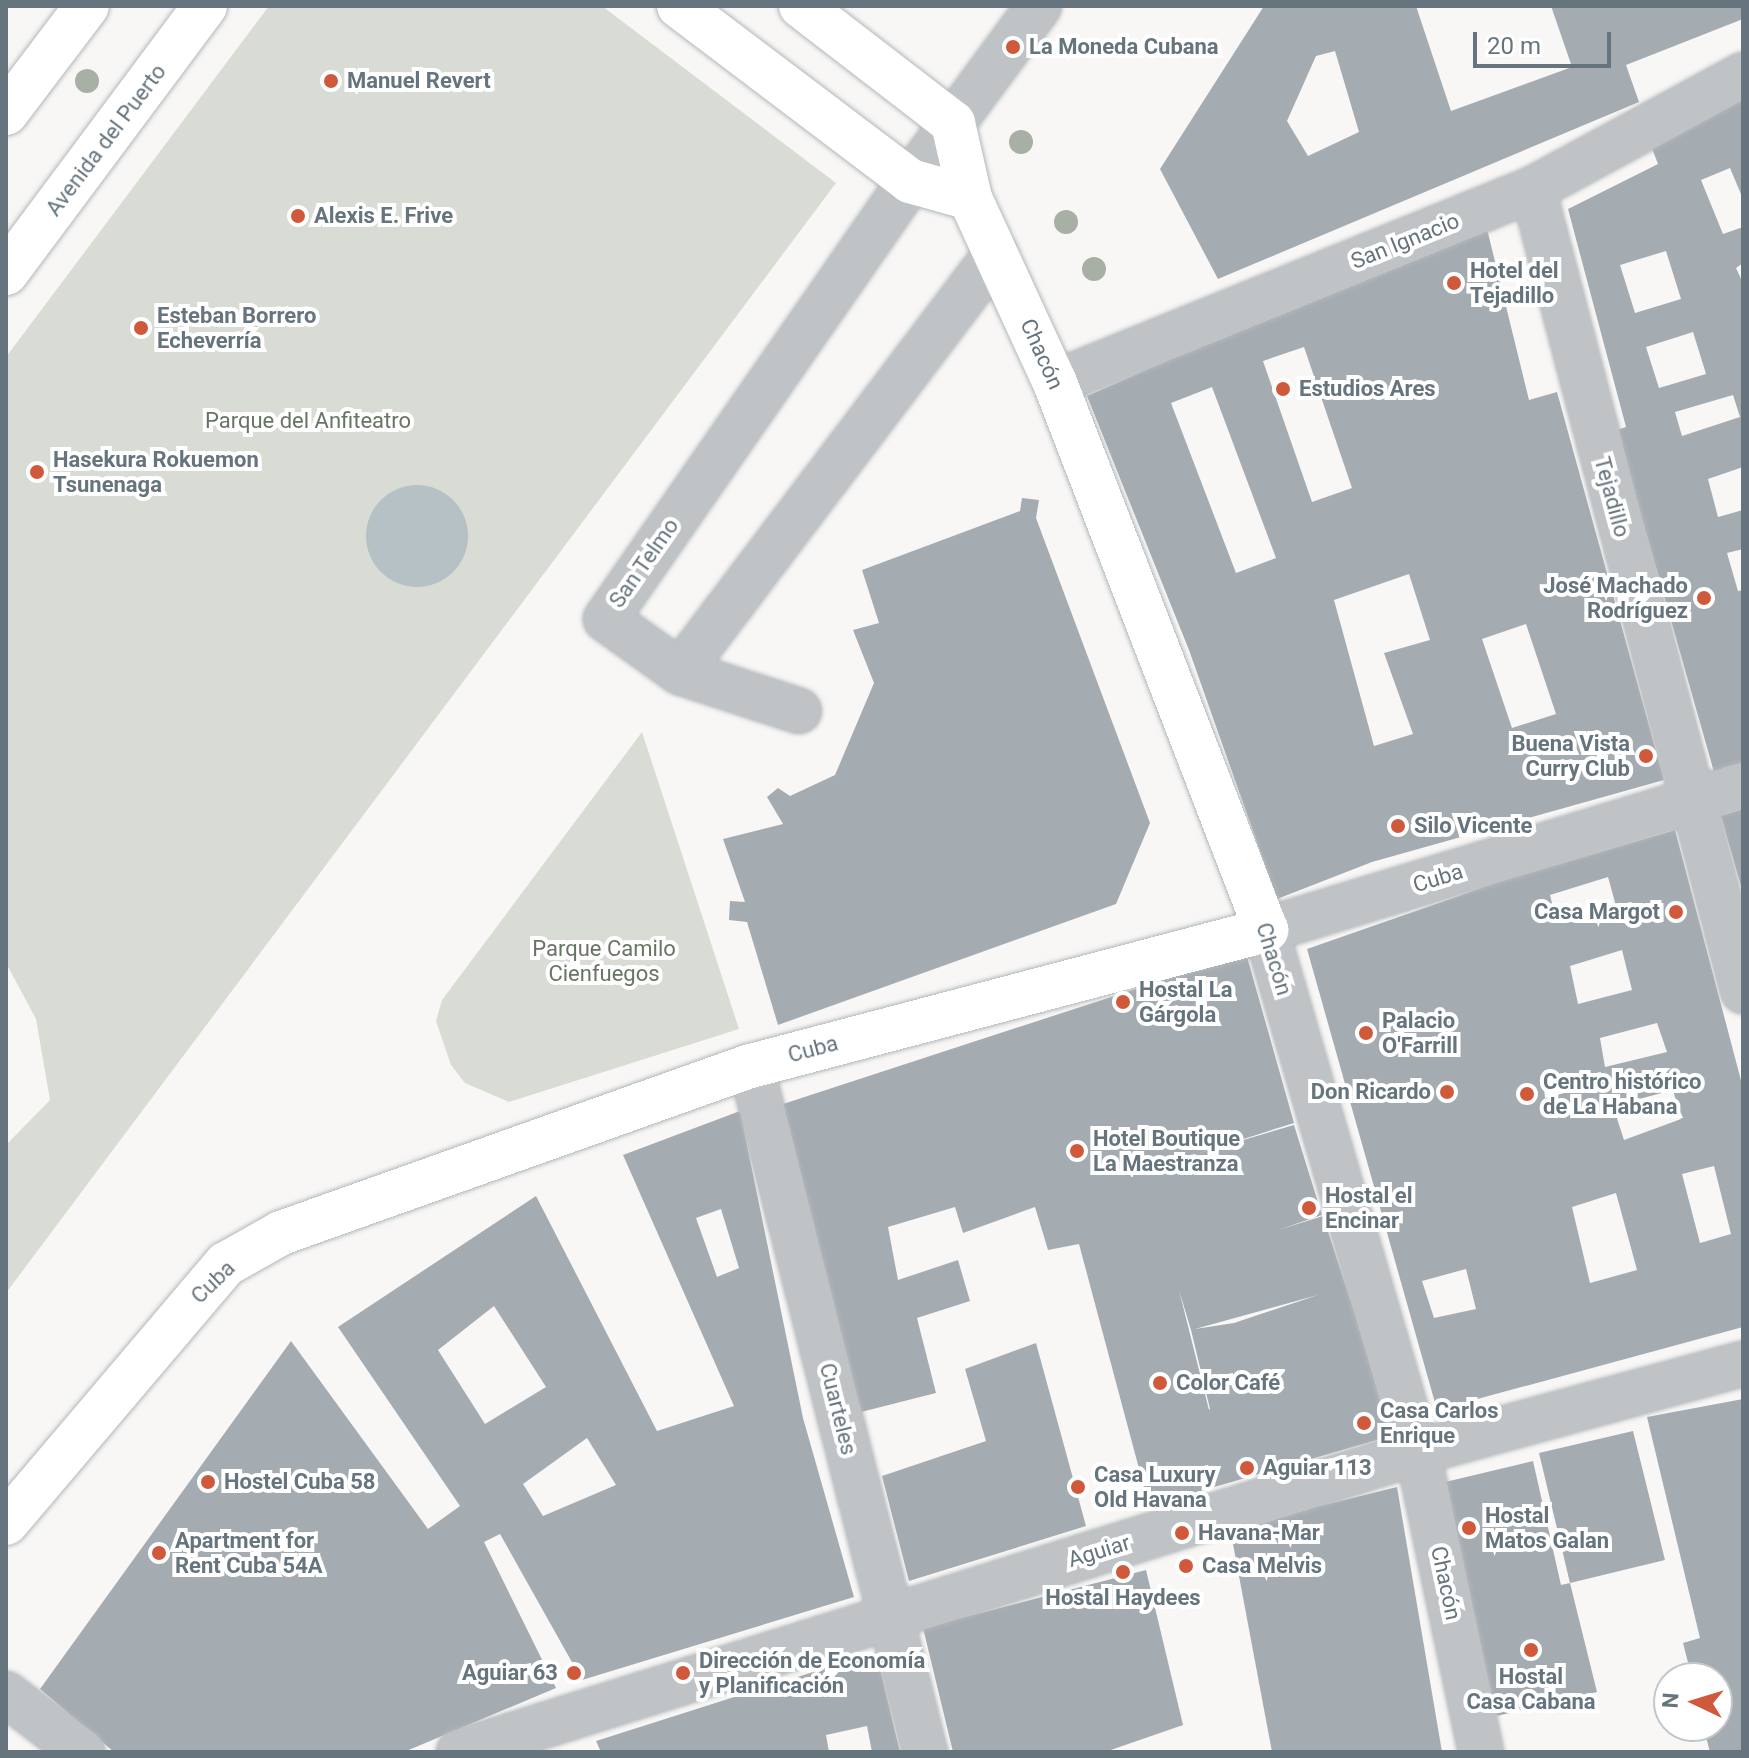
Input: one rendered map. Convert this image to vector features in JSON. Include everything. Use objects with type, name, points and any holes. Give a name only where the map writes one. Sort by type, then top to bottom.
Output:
[{"type":"street","points":[[6,113],[87,6]]},
{"type":"street","name":"Avenida del Puerto","points":[[6,273],[205,6]]},
{"type":"street","points":[[679,6],[910,181],[970,198]]},
{"type":"street","points":[[801,6],[953,123]]},
{"type":"street","name":"San Telmo","points":[[680,672],[606,619],[910,181],[1039,6]]},
{"type":"street","name":"San Ignacio","points":[[1055,383],[1533,189],[1743,75]]},
{"type":"street","name":"Chacón","points":[[953,123],[970,198],[1055,383],[1266,930],[1418,1452],[1481,1752]]},
{"type":"street","name":"Tejadillo","points":[[1533,189],[1607,483],[1743,991]]},
{"type":"street","points":[[799,711],[680,672],[996,254]]},
{"type":"street","name":"Cuba","points":[[6,1523],[226,1264],[281,1233],[751,1066],[1266,930],[1743,785]]},
{"type":"street","name":"Cuarteles","points":[[751,1066],[925,1752]]},
{"type":"street","name":"Aguiar","points":[[459,1752],[1418,1452],[1743,1364]]},
{"type":"street","points":[[6,1694],[82,1752]]},
{"type":"green space","name":"Parque del Anfiteatro","points":[[269,6],[602,6],[836,183],[6,1293],[6,1145],[50,1100],[36,1019],[6,963],[6,357]]},
{"type":"green space","name":"Parque Camilo Cienfuegos","points":[[642,732],[739,1029],[509,1102],[465,1083],[451,1065],[436,1021],[442,1000]]},
{"type":"shaded area","points":[[417,485],[436,489],[453,500],[464,517],[468,536],[464,555],[453,572],[436,583],[417,587],[398,583],[381,572],[370,555],[366,536],[370,517],[381,500],[398,489]]},
{"type":"building","points":[[1264,6],[1416,6],[1451,111],[1572,67],[1551,6],[1743,6],[1743,19],[1626,65],[1639,102],[1218,279],[1160,169]],"holes":[[[1335,51],[1359,132],[1308,156],[1287,121],[1316,56]]]},
{"type":"building","points":[[1743,98],[1743,199],[1730,168],[1701,180],[1723,234],[1743,227],[1743,263],[1736,268],[1743,283],[1743,467],[1708,479],[1718,517],[1743,510],[1743,549],[1727,553],[1738,591],[1743,590],[1743,764],[1714,772],[1617,430],[1626,427],[1568,209],[1658,164],[1651,146]],"holes":[[[1666,251],[1681,299],[1635,313],[1620,265]],[[1693,332],[1706,374],[1659,388],[1646,347]],[[1733,395],[1740,417],[1682,436],[1675,412]]]},
{"type":"building","points":[[1487,229],[1529,400],[1557,392],[1664,780],[1372,862],[1277,899],[1189,650],[1087,396],[1336,287]],"holes":[[[1304,347],[1352,488],[1312,502],[1263,361]],[[1212,387],[1276,558],[1236,573],[1171,403]],[[1409,574],[1430,640],[1384,653],[1413,734],[1374,746],[1334,600]],[[1526,624],[1556,714],[1512,728],[1482,639]]]},
{"type":"building","points":[[1022,498],[1039,500],[1036,518],[1150,823],[1116,904],[778,1025],[747,922],[729,920],[730,901],[745,902],[723,839],[783,824],[767,797],[778,788],[790,796],[835,775],[874,683],[853,630],[879,623],[862,570],[1020,511]]},
{"type":"building","points":[[1743,809],[1743,890],[1742,890],[1721,816]]},
{"type":"building","points":[[1675,830],[1743,1088],[1743,1327],[1437,1410],[1307,949],[1496,883]],"holes":[[[1608,877],[1616,906],[1557,923],[1550,895]],[[1622,950],[1632,990],[1578,1004],[1570,966]],[[1657,1023],[1667,1052],[1605,1067],[1600,1038]],[[1566,1072],[1572,1091],[1545,1098],[1543,1079]],[[1673,1090],[1681,1119],[1624,1140],[1613,1106]],[[1714,1166],[1731,1234],[1700,1243],[1682,1174]],[[1616,1193],[1637,1270],[1590,1283],[1572,1207]],[[1466,1269],[1476,1309],[1434,1318],[1422,1281]]]},
{"type":"building","points":[[1246,953],[1294,1123],[1196,1154],[1294,1125],[1322,1215],[1278,1230],[1323,1216],[1394,1435],[1149,1506],[1079,1244],[1048,1250],[1035,1207],[963,1233],[955,1207],[888,1227],[898,1280],[958,1260],[970,1301],[917,1318],[936,1393],[861,1412],[780,1105]],"holes":[[[1179,1290],[1191,1330],[1209,1410]],[[1318,1295],[1234,1323],[1195,1329]]]},
{"type":"building","points":[[740,1111],[803,1418],[854,1597],[582,1680],[500,1534],[484,1542],[556,1688],[404,1752],[114,1752],[40,1689],[291,1341],[428,1529],[460,1506],[338,1327],[536,1196],[657,1431],[734,1406],[623,1155]],"holes":[[[721,1209],[739,1268],[717,1277],[696,1218]],[[494,1306],[546,1387],[485,1424],[438,1350]],[[587,1438],[616,1485],[543,1516],[523,1484]]]},
{"type":"building","points":[[1036,1343],[1086,1526],[909,1581],[882,1476],[986,1441],[965,1369]]},
{"type":"building","points":[[1743,1399],[1743,1752],[1710,1752],[1707,1742],[1733,1742],[1733,1662],[1688,1662],[1683,1643],[1700,1638],[1647,1417]]},
{"type":"building","points":[[1633,1431],[1665,1560],[1570,1583],[1539,1453]]},
{"type":"building","points":[[1533,1461],[1561,1585],[1570,1583],[1597,1692],[1497,1716],[1441,1483]]},
{"type":"building","points":[[1397,1487],[1442,1752],[1272,1752],[1230,1528]]},
{"type":"building","points":[[1146,1570],[1183,1725],[1105,1752],[953,1752],[923,1628]]},
{"type":"building","points":[[876,1652],[900,1752],[872,1752],[867,1726],[826,1735],[829,1752],[601,1752],[596,1741]]},
{"type":"place","name":"La Moneda Cubana","points":[[1013,47]]},
{"type":"place","name":"Manuel Revert","points":[[331,81]]},
{"type":"place","name":"Alexis E. Frive","points":[[298,216]]},
{"type":"place","name":"Hotel del Tejadillo","points":[[1454,283]]},
{"type":"place","name":"Esteban Borrero Echeverría","points":[[141,328]]},
{"type":"place","name":"Estudios Ares","points":[[1283,389]]},
{"type":"place","name":"Hasekura Rokuemon Tsunenaga","points":[[37,472]]},
{"type":"place","name":"José Machado Rodríguez","points":[[1704,598]]},
{"type":"place","name":"Buena Vista Curry Club","points":[[1646,756]]},
{"type":"place","name":"Silo Vicente","points":[[1398,826]]},
{"type":"place","name":"Casa Margot","points":[[1676,912]]},
{"type":"place","name":"Hostal La Gárgola","points":[[1123,1002]]},
{"type":"place","name":"Palacio O'Farrill","points":[[1366,1033]]},
{"type":"place","name":"Don Ricardo","points":[[1447,1092]]},
{"type":"place","name":"Centro histórico de La Habana","points":[[1527,1094]]},
{"type":"place","name":"Hotel Boutique La Maestranza","points":[[1077,1151]]},
{"type":"place","name":"Hostal el Encinar","points":[[1309,1208]]},
{"type":"place","name":"Color Café","points":[[1160,1383]]},
{"type":"place","name":"Casa Carlos Enrique","points":[[1364,1423]]},
{"type":"place","name":"Aguiar 113","points":[[1247,1468]]},
{"type":"place","name":"Hostel Cuba 58","points":[[208,1482]]},
{"type":"place","name":"Casa Luxury Old Havana","points":[[1078,1487]]},
{"type":"place","name":"Hostal Matos Galan","points":[[1469,1528]]},
{"type":"place","name":"Havana-Mar","points":[[1182,1533]]},
{"type":"place","name":"Apartment for Rent Cuba 54A","points":[[159,1553]]},
{"type":"place","name":"Casa Melvis","points":[[1186,1566]]},
{"type":"place","name":"Hostal Haydees","points":[[1123,1572]]},
{"type":"place","name":"Hostal Casa Cabana","points":[[1531,1650]]},
{"type":"place","name":"Aguiar 63","points":[[574,1673]]},
{"type":"place","name":"Dirección de Economía y Planificación","points":[[683,1673]]}]
